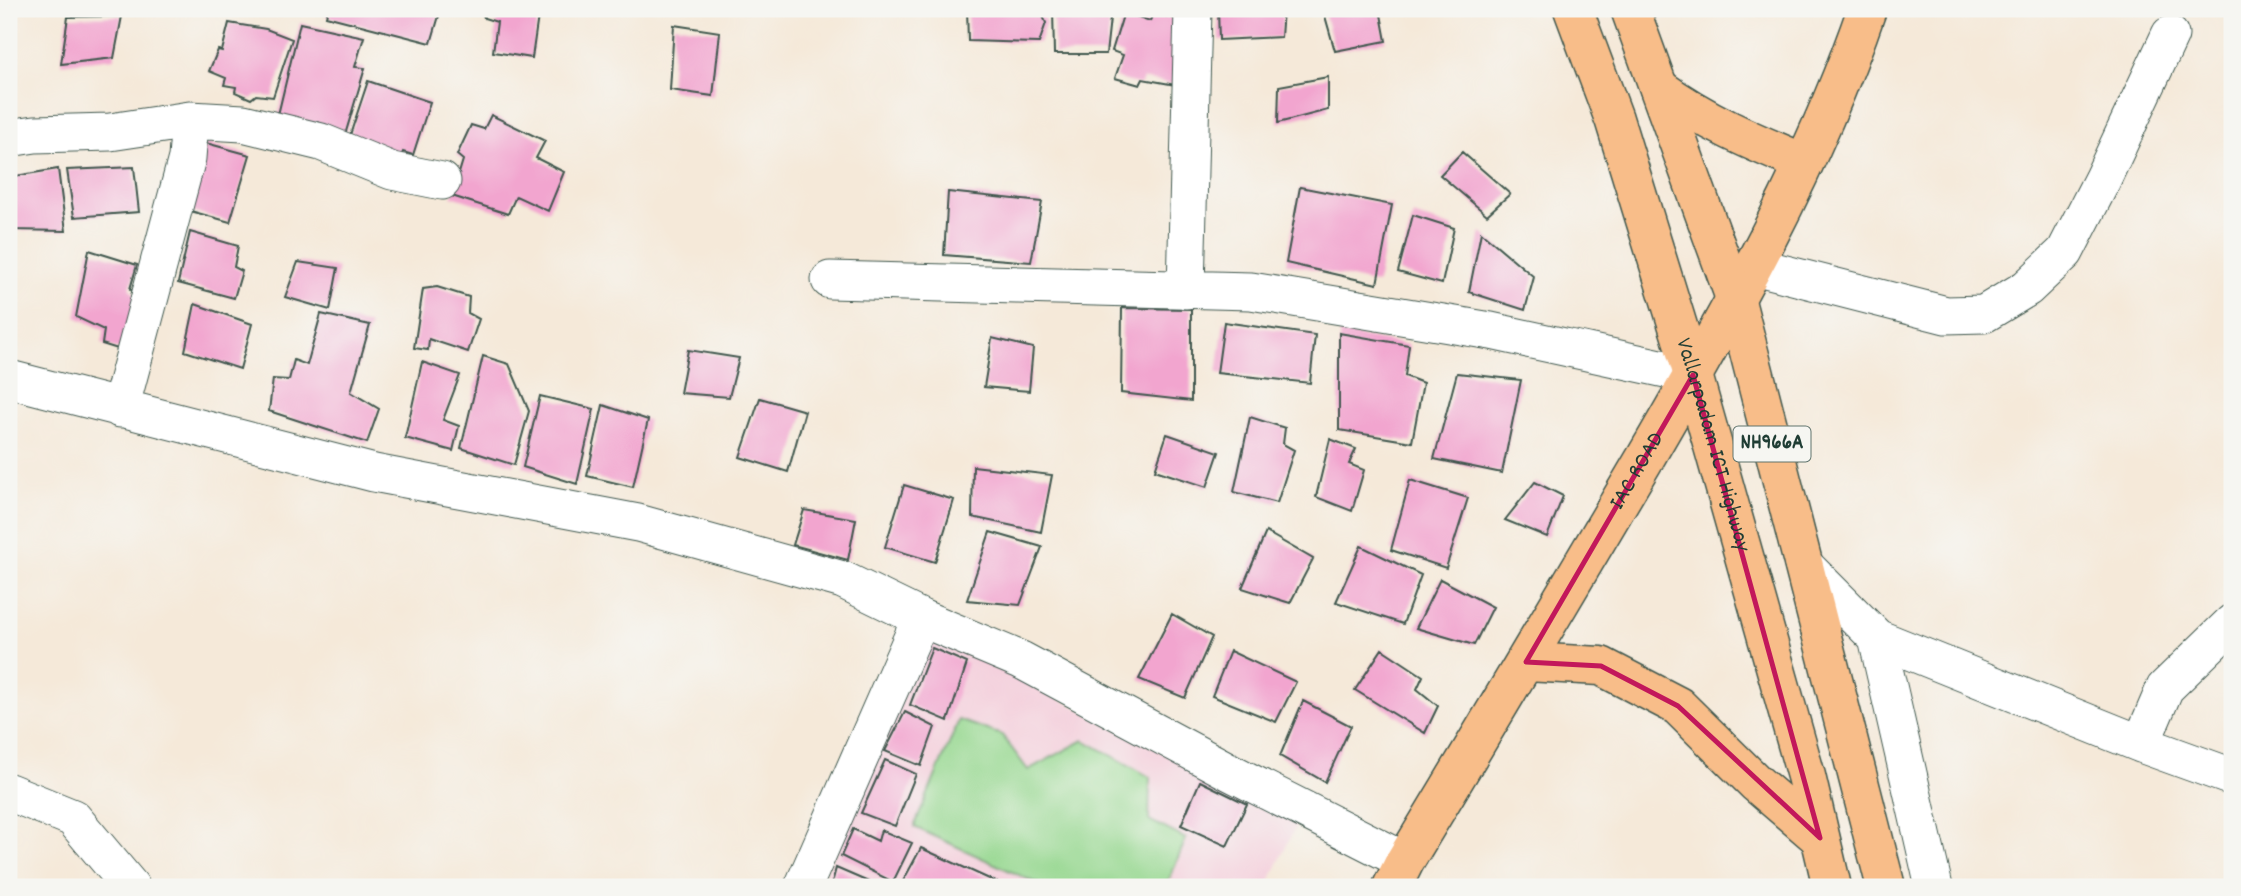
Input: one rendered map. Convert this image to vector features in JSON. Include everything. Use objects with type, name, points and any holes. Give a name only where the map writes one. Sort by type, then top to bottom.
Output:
[{"type":"main road","name":"Vallarpadam ICT Highway","points":[[1573,9],[1614,119],[1693,375],[1806,776],[1832,887]]},
{"type":"main road","name":"NH966A","points":[[1630,9],[1736,301],[1886,887]]},
{"type":"main road","name":"IAC ROAD","points":[[1398,874],[1526,662],[1736,301],[1804,163],[1861,25]]},
{"type":"main road","points":[[1659,89],[1687,108],[1751,142],[1804,163]]},
{"type":"main road","points":[[1526,662],[1601,666],[1678,706],[1756,783],[1820,838]]},
{"type":"street","points":[[1186,290],[1194,9]]},
{"type":"street","points":[[1754,265],[1946,315],[1984,314],[2027,288],[2065,253],[2170,35]]},
{"type":"street","points":[[120,409],[187,158],[190,120]]},
{"type":"street","points":[[9,138],[35,134],[110,132],[190,120],[243,123],[308,138],[392,171],[442,181]]},
{"type":"street","points":[[830,280],[1251,290],[1505,334],[1693,375]]},
{"type":"street","points":[[9,379],[374,473],[638,523],[843,580],[921,618],[1021,660],[1230,772],[1398,874]]},
{"type":"street","points":[[1803,564],[1877,638],[2141,744],[2232,777]]},
{"type":"street","points":[[803,887],[921,618]]},
{"type":"street","points":[[2141,744],[2165,688],[2232,623]]},
{"type":"street","points":[[1877,638],[1934,887]]},
{"type":"street","points":[[9,792],[73,818],[131,887]]},
{"type":"highlighted area","points":[[1693,375],[1742,554],[1820,838],[1678,706],[1601,666],[1526,662]]},
{"type":"shaded area","points":[[930,633],[1298,821],[1267,887],[820,887]]},
{"type":"green space","points":[[959,720],[1002,735],[1028,770],[1084,740],[1150,777],[1149,820],[1186,839],[1166,887],[1045,887],[914,827]]},
{"type":"building","points":[[328,9],[441,9],[431,43],[326,16]]},
{"type":"building","points":[[482,9],[539,9],[532,58],[493,52],[497,22],[484,18]]},
{"type":"building","points":[[967,9],[1040,9],[1046,23],[1039,43],[968,41]]},
{"type":"building","points":[[1053,9],[1111,9],[1106,54],[1054,54]]},
{"type":"building","points":[[1218,9],[1283,9],[1281,37],[1219,40]]},
{"type":"building","points":[[1323,9],[1380,9],[1386,41],[1335,51]]},
{"type":"building","points":[[1124,12],[1150,21],[1153,13],[1187,21],[1181,86],[1143,79],[1140,85],[1115,78],[1123,55],[1112,51]]},
{"type":"building","points":[[122,16],[114,58],[61,64],[68,17]]},
{"type":"building","points":[[229,23],[266,29],[292,39],[273,97],[256,95],[251,99],[235,92],[236,87],[224,85],[226,78],[209,71],[218,50],[222,51]]},
{"type":"building","points":[[300,23],[364,37],[355,67],[365,68],[345,135],[277,119]]},
{"type":"building","points":[[674,25],[720,32],[713,96],[670,90]]},
{"type":"building","points":[[1328,77],[1328,110],[1278,123],[1279,86]]},
{"type":"building","points":[[368,81],[430,102],[413,155],[403,152],[398,165],[345,150]]},
{"type":"building","points":[[491,115],[545,141],[536,158],[564,172],[548,211],[516,196],[508,214],[452,196],[463,160],[457,155],[471,125],[484,129]]},
{"type":"building","points":[[206,143],[250,155],[230,222],[187,210]]},
{"type":"building","points":[[1462,152],[1510,194],[1487,215],[1440,175]]},
{"type":"building","points":[[134,167],[139,212],[74,217],[67,170]]},
{"type":"building","points":[[58,169],[66,231],[11,230],[9,177]]},
{"type":"building","points":[[1300,187],[1392,205],[1377,284],[1286,263]]},
{"type":"building","points":[[948,192],[1042,202],[1031,262],[944,255]]},
{"type":"building","points":[[1413,215],[1454,228],[1442,284],[1398,272]]},
{"type":"building","points":[[190,232],[238,246],[234,267],[242,271],[234,298],[178,283]]},
{"type":"building","points":[[1481,232],[1534,277],[1525,310],[1469,292]]},
{"type":"building","points":[[89,250],[137,265],[130,289],[136,295],[124,351],[102,344],[104,330],[76,317]]},
{"type":"building","points":[[298,262],[338,268],[330,310],[285,297]]},
{"type":"building","points":[[437,287],[469,297],[468,313],[479,319],[468,352],[429,339],[428,350],[414,348],[423,289]]},
{"type":"building","points":[[195,304],[252,324],[240,369],[185,351]]},
{"type":"building","points":[[1122,308],[1191,309],[1191,401],[1121,393]]},
{"type":"building","points":[[321,314],[370,325],[351,392],[379,409],[367,443],[269,411],[273,379],[289,380],[294,360],[307,365]]},
{"type":"building","points":[[1224,322],[1315,335],[1310,383],[1217,373]]},
{"type":"building","points":[[1339,333],[1409,345],[1405,376],[1423,383],[1412,442],[1339,430]]},
{"type":"building","points":[[992,338],[1033,348],[1029,391],[984,387]]},
{"type":"building","points":[[688,350],[739,358],[729,397],[680,393]]},
{"type":"building","points":[[483,356],[509,364],[529,411],[514,465],[461,448]]},
{"type":"building","points":[[422,362],[460,375],[443,420],[459,426],[453,451],[405,438]]},
{"type":"building","points":[[1457,373],[1521,380],[1502,473],[1434,459]]},
{"type":"building","points":[[540,396],[594,409],[577,484],[523,467]]},
{"type":"building","points":[[760,398],[805,411],[788,472],[740,457]]},
{"type":"building","points":[[603,405],[648,420],[633,487],[587,476]]},
{"type":"building","points":[[1250,417],[1285,428],[1283,444],[1294,450],[1277,503],[1234,492]]},
{"type":"building","points":[[1167,434],[1219,452],[1207,487],[1155,470]]},
{"type":"building","points":[[1330,439],[1356,449],[1349,464],[1364,470],[1352,511],[1316,497]]},
{"type":"building","points":[[973,466],[1052,475],[1041,532],[972,517]]},
{"type":"building","points":[[1410,480],[1468,498],[1446,568],[1391,550]]},
{"type":"building","points":[[1535,482],[1563,496],[1547,537],[1505,520]]},
{"type":"building","points":[[904,485],[954,500],[935,562],[885,547]]},
{"type":"building","points":[[804,510],[856,519],[848,560],[793,545]]},
{"type":"building","points":[[990,532],[1042,547],[1020,605],[967,600]]},
{"type":"building","points":[[1266,532],[1313,559],[1290,603],[1242,588]]},
{"type":"building","points":[[1361,546],[1421,575],[1403,624],[1336,602]]},
{"type":"building","points":[[1440,579],[1493,607],[1474,645],[1416,628]]},
{"type":"building","points":[[1172,614],[1212,637],[1185,698],[1139,679]]},
{"type":"building","points":[[932,648],[967,663],[948,721],[910,705]]},
{"type":"building","points":[[1382,649],[1423,676],[1417,689],[1438,706],[1425,733],[1355,690]]},
{"type":"building","points":[[1230,651],[1296,682],[1276,722],[1212,696]]},
{"type":"building","points":[[1303,701],[1351,726],[1325,782],[1280,756]]},
{"type":"building","points":[[905,712],[935,727],[921,766],[885,751]]},
{"type":"building","points":[[885,760],[916,774],[895,826],[861,813]]},
{"type":"building","points":[[1200,781],[1247,804],[1227,846],[1181,825]]},
{"type":"building","points":[[853,829],[878,841],[881,830],[912,843],[893,882],[841,856]]},
{"type":"building","points":[[921,848],[1007,887],[910,887],[902,883]]},
{"type":"building","points":[[836,868],[880,887],[831,887]]}]
